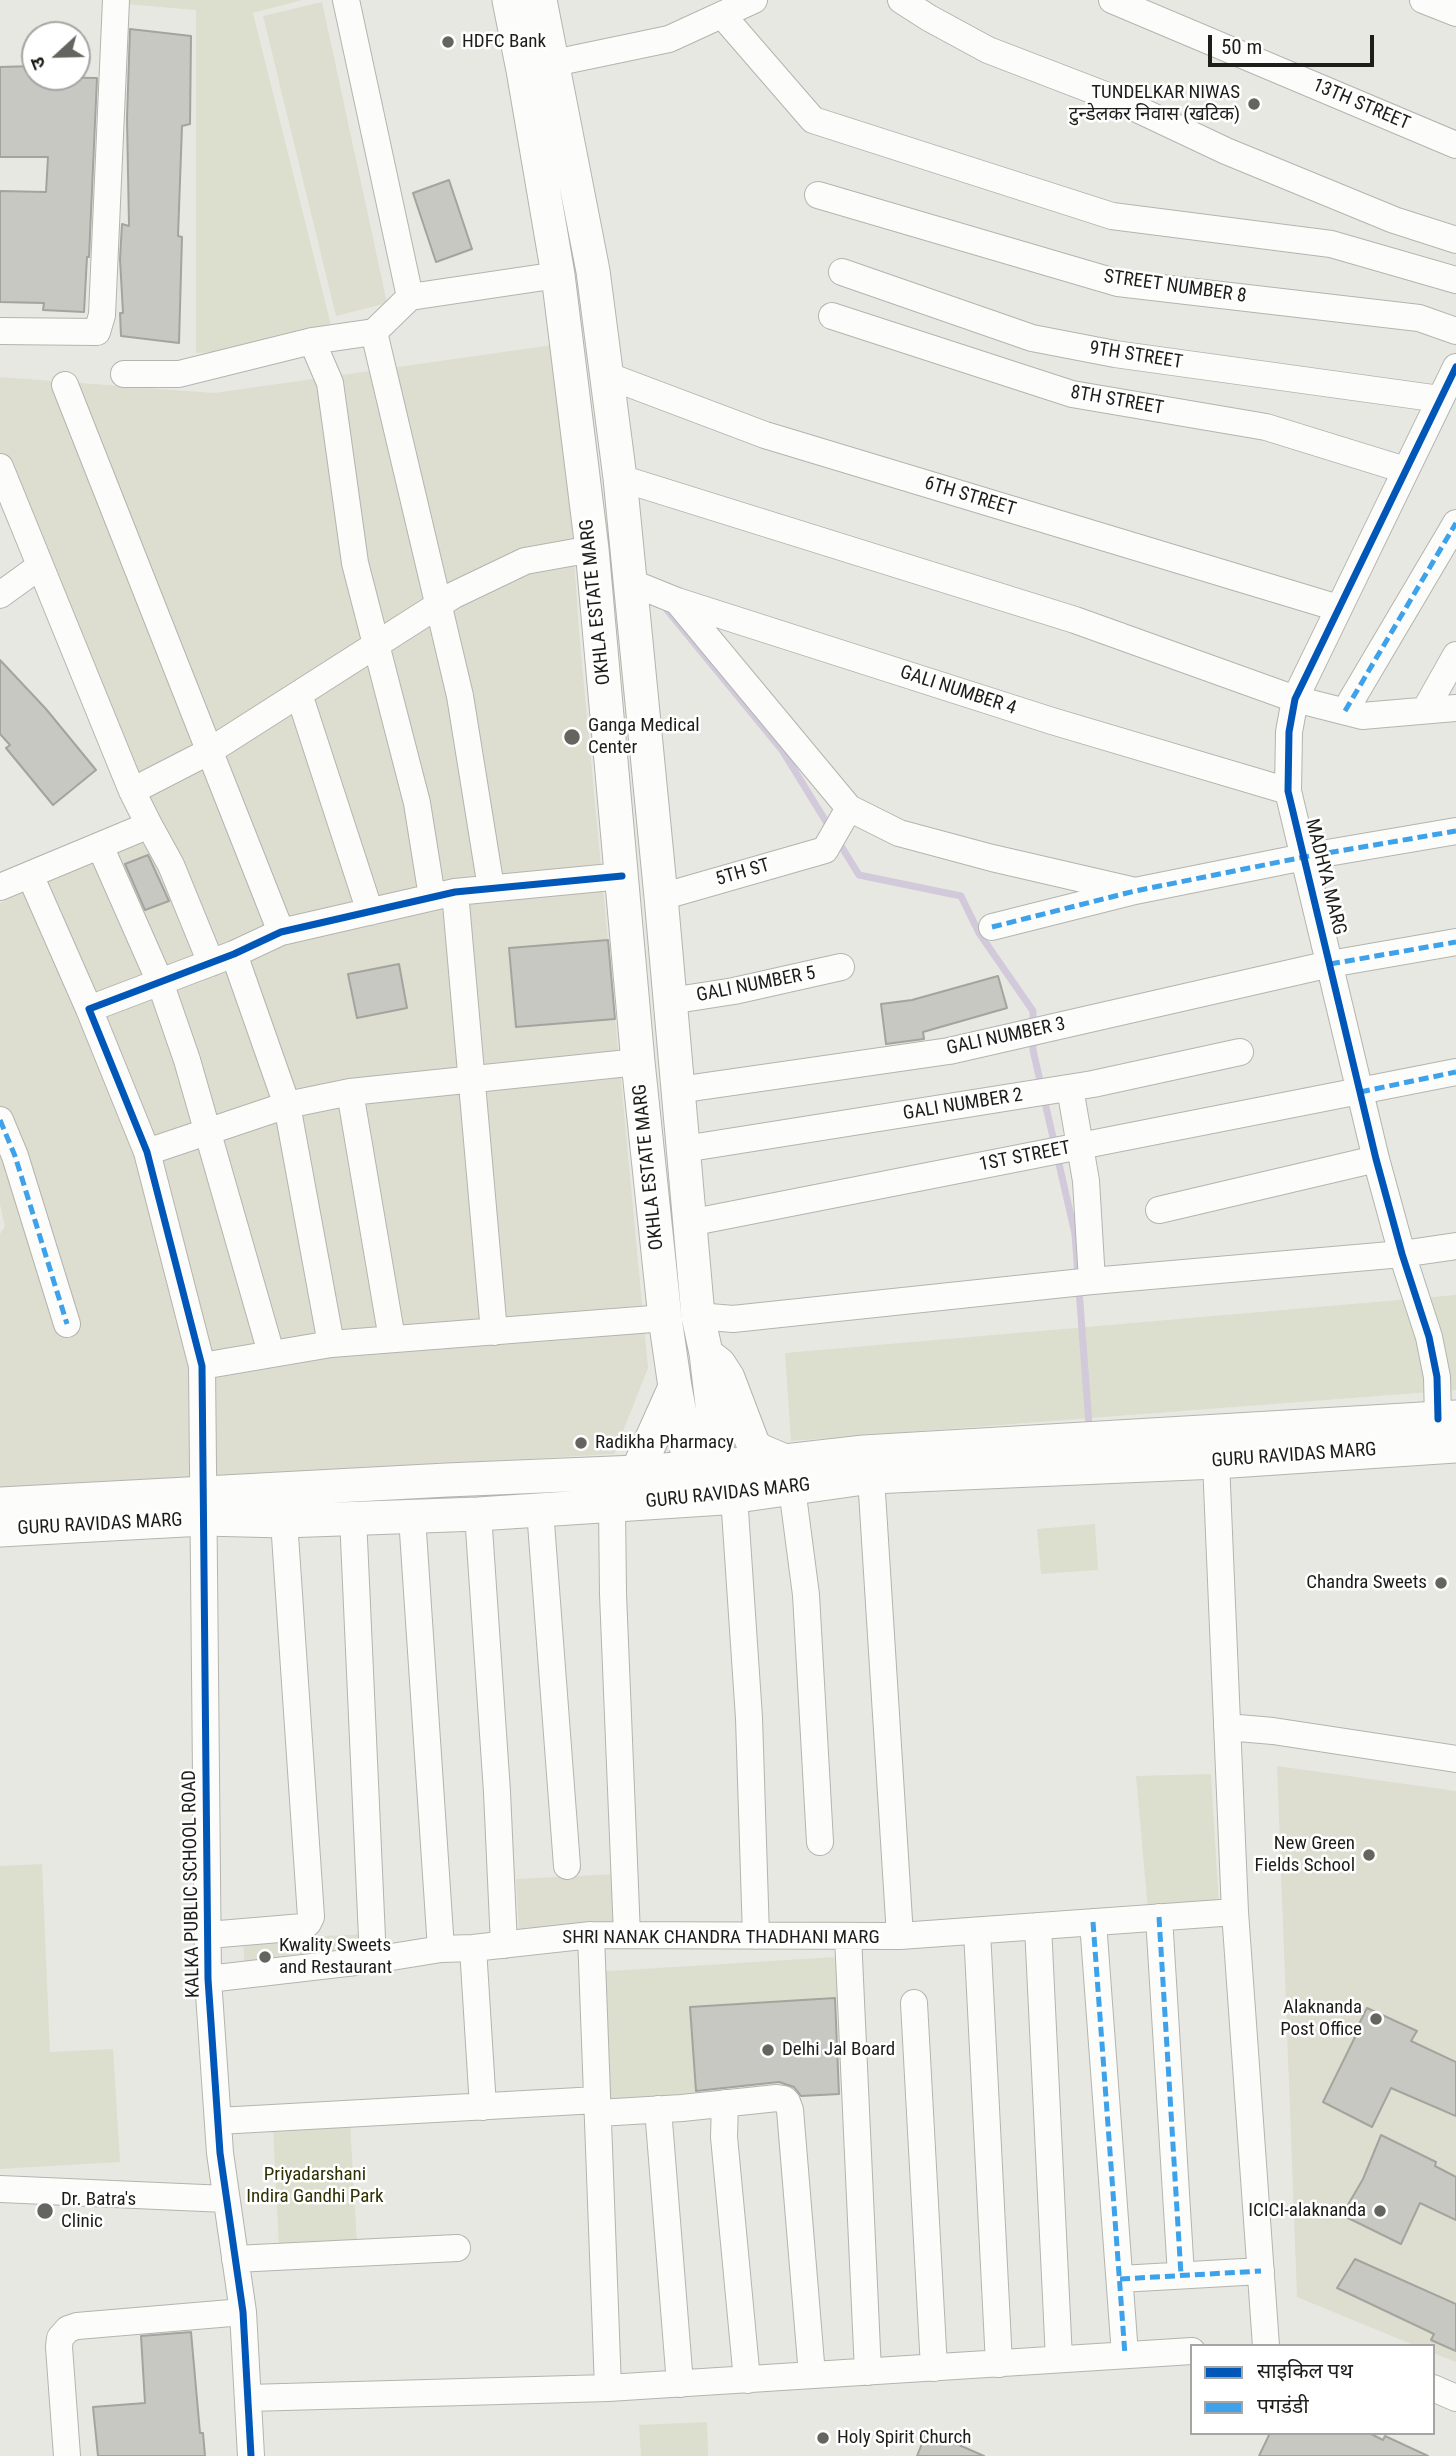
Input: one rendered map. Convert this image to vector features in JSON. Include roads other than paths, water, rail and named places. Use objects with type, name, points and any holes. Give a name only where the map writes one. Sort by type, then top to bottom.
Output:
[{"type":"main road","name":"OKHLA ESTATE MARG","points":[[509,0],[538,66],[593,271],[620,478],[698,1316],[706,1353],[713,1485]]},
{"type":"main road","name":"OKHLA ESTATE MARG","points":[[540,0],[538,66],[558,275],[592,549],[638,1062],[665,1318],[675,1387],[713,1485]]},
{"type":"main road","points":[[706,1353],[719,1364],[728,1378],[753,1444],[789,1475]]},
{"type":"main road","points":[[637,1472],[675,1387]]},
{"type":"main road","name":"GURU RAVIDAS MARG","points":[[789,1475],[864,1452],[1447,1418]]},
{"type":"main road","name":"GURU RAVIDAS MARG","points":[[0,1504],[204,1506],[284,1521],[412,1517],[612,1506],[713,1485],[789,1475],[871,1476],[1216,1462],[1456,1446]]},
{"type":"main road","name":"GURU RAVIDAS MARG","points":[[0,1530],[447,1480],[637,1472],[713,1485]]},
{"type":"street","points":[[0,331],[97,332],[102,316],[116,0]]},
{"type":"street","points":[[346,0],[410,297]]},
{"type":"street","points":[[538,66],[669,38],[754,0]]},
{"type":"street","points":[[901,0],[988,50],[1118,100],[1226,151],[1394,220],[1456,240]]},
{"type":"street","name":"13TH STREET","points":[[1112,0],[1456,145]]},
{"type":"street","points":[[1423,0],[1456,13]]},
{"type":"street","points":[[723,16],[813,120],[1112,216],[1331,244],[1456,280]]},
{"type":"street","name":"STREET NUMBER 8","points":[[818,195],[1118,283],[1419,318],[1456,331]]},
{"type":"street","name":"9TH STREET","points":[[842,272],[1031,338],[1115,354],[1440,399]]},
{"type":"street","points":[[124,374],[179,374],[312,341],[374,332],[410,297],[558,275]]},
{"type":"street","name":"8TH STREET","points":[[832,316],[1072,394],[1266,427],[1405,470]]},
{"type":"street","points":[[374,332],[460,696],[491,888]]},
{"type":"street","points":[[312,341],[330,383],[355,563],[417,803],[444,895],[470,1079],[494,1332]]},
{"type":"street","name":"MADHYA MARG","points":[[1447,1418],[1429,1337],[1402,1254],[1376,1158],[1288,791],[1289,732],[1295,699],[1456,367]]},
{"type":"street","name":"6TH STREET","points":[[606,375],[765,435],[1338,608]]},
{"type":"street","points":[[65,385],[281,932]]},
{"type":"street","points":[[0,467],[132,791],[222,958],[287,1105],[331,1344]]},
{"type":"street","points":[[620,478],[1075,620],[1295,699],[1362,716],[1456,708]]},
{"type":"street","points":[[1345,711],[1456,523]]},
{"type":"street","points":[[132,791],[208,752],[454,595],[525,561],[592,549]]},
{"type":"street","points":[[0,595],[40,566]]},
{"type":"street","name":"GALI NUMBER 4","points":[[630,582],[677,601],[1052,721],[1288,791]]},
{"type":"street","points":[[677,601],[849,808],[900,834],[1135,891]]},
{"type":"street","points":[[1425,710],[1456,655]]},
{"type":"street","points":[[299,694],[370,912]]},
{"type":"street","name":"5TH ST","points":[[661,897],[825,850],[849,808]]},
{"type":"street","points":[[0,887],[149,825]]},
{"type":"street","points":[[992,927],[1135,891],[1304,857],[1456,831]]},
{"type":"street","points":[[100,846],[160,982],[187,1060],[271,1353]]},
{"type":"street","name":"KALKA PUBLIC SCHOOL ROAD","points":[[30,875],[148,1152],[202,1366],[208,1979],[226,2199],[243,2312],[251,2456]]},
{"type":"street","points":[[89,1009],[222,958],[281,932],[444,895],[622,876]]},
{"type":"street","name":"GALI NUMBER 3","points":[[678,1090],[949,1051],[1330,964],[1456,942]]},
{"type":"street","name":"GALI NUMBER 5","points":[[670,1000],[734,991],[841,967]]},
{"type":"street","name":"GALI NUMBER 2","points":[[684,1149],[1070,1088],[1240,1052]]},
{"type":"street","points":[[148,1152],[287,1105],[349,1093],[638,1062]]},
{"type":"street","name":"1ST STREET","points":[[689,1223],[1456,1072]]},
{"type":"street","points":[[1070,1088],[1087,1181],[1092,1281]]},
{"type":"street","points":[[349,1093],[392,1339]]},
{"type":"street","points":[[0,1120],[15,1156],[67,1324]]},
{"type":"street","points":[[1160,1210],[1376,1158]]},
{"type":"street","points":[[698,1316],[733,1319],[1092,1281],[1456,1247]]},
{"type":"street","points":[[202,1366],[331,1344],[665,1318]]},
{"type":"street","points":[[1216,1462],[1235,1912],[1266,2344]]},
{"type":"street","points":[[789,1475],[806,1595],[820,1842]]},
{"type":"street","points":[[871,1476],[900,1936]]},
{"type":"street","points":[[713,1485],[749,1718],[756,1936]]},
{"type":"street","points":[[612,1506],[627,1935]]},
{"type":"street","points":[[540,1510],[567,1866]]},
{"type":"street","points":[[478,1514],[497,1792],[504,1945]]},
{"type":"street","points":[[353,1517],[373,1960]]},
{"type":"street","points":[[412,1517],[441,1949]]},
{"type":"street","points":[[208,1935],[303,1927],[310,1917],[284,1521]]},
{"type":"street","points":[[1227,1727],[1251,1728],[1456,1759]]},
{"type":"street","name":"SHRI NANAK CHANDRA THADHANI MARG","points":[[208,1979],[373,1960],[441,1949],[591,1935],[900,1936],[1235,1912]]},
{"type":"street","points":[[1159,1917],[1181,2276]]},
{"type":"street","points":[[1093,1922],[1125,2355]]},
{"type":"street","points":[[1038,1926],[1059,2359]]},
{"type":"street","points":[[977,1931],[999,2364]]},
{"type":"street","points":[[591,1935],[608,2388]]},
{"type":"street","points":[[848,1936],[868,2372]]},
{"type":"street","points":[[473,1948],[482,2107]]},
{"type":"street","points":[[914,2003],[934,2368]]},
{"type":"street","points":[[218,2121],[482,2107],[658,2109],[783,2099],[790,2110],[812,2375]]},
{"type":"street","points":[[725,2104],[724,2137],[747,2380]]},
{"type":"street","points":[[658,2109],[680,2384]]},
{"type":"street","points":[[0,2189],[226,2199]]},
{"type":"street","points":[[235,2259],[457,2248]]},
{"type":"street","points":[[1120,2279],[1261,2271]]},
{"type":"street","points":[[67,2456],[59,2347],[60,2338],[68,2329],[77,2326],[243,2312]]},
{"type":"street","points":[[248,2398],[608,2388],[1190,2351]]},
{"type":"street","points":[[1435,2389],[1456,2398]]},
{"type":"waterway","points":[[663,605],[782,750],[830,828]]},
{"type":"waterway","points":[[838,841],[859,875],[961,896],[979,933],[1033,1011],[1033,1027]]},
{"type":"waterway","points":[[1033,1039],[1033,1050],[1075,1234],[1078,1277]]},
{"type":"waterway","points":[[1079,1289],[1089,1425]]},
{"type":"place","name":"HDFC Bank","points":[[448,42]]},
{"type":"place","name":"TUNDELKAR NIWAS टुन्डेलकर निवास (खटिक)","points":[[1254,104]]},
{"type":"place","name":"Ganga Medical Center","points":[[572,737]]},
{"type":"place","name":"Radikha Pharmacy","points":[[581,1443]]},
{"type":"place","name":"Chandra Sweets","points":[[1441,1583]]},
{"type":"place","name":"New Green Fields School","points":[[1369,1855]]},
{"type":"place","name":"Kwality Sweets and Restaurant","points":[[265,1957]]},
{"type":"place","name":"Alaknanda Post Office","points":[[1376,2019]]},
{"type":"place","name":"Delhi Jal Board","points":[[768,2050]]},
{"type":"place","name":"Dr. Batra's Clinic","points":[[45,2211]]},
{"type":"place","name":"ICICI-alaknanda","points":[[1380,2211]]},
{"type":"place","name":"Holy Spirit Church","points":[[823,2438]]},
{"type":"park label","name":"Priyadarshani Indira Gandhi Park","points":[[315,2186]]}]
